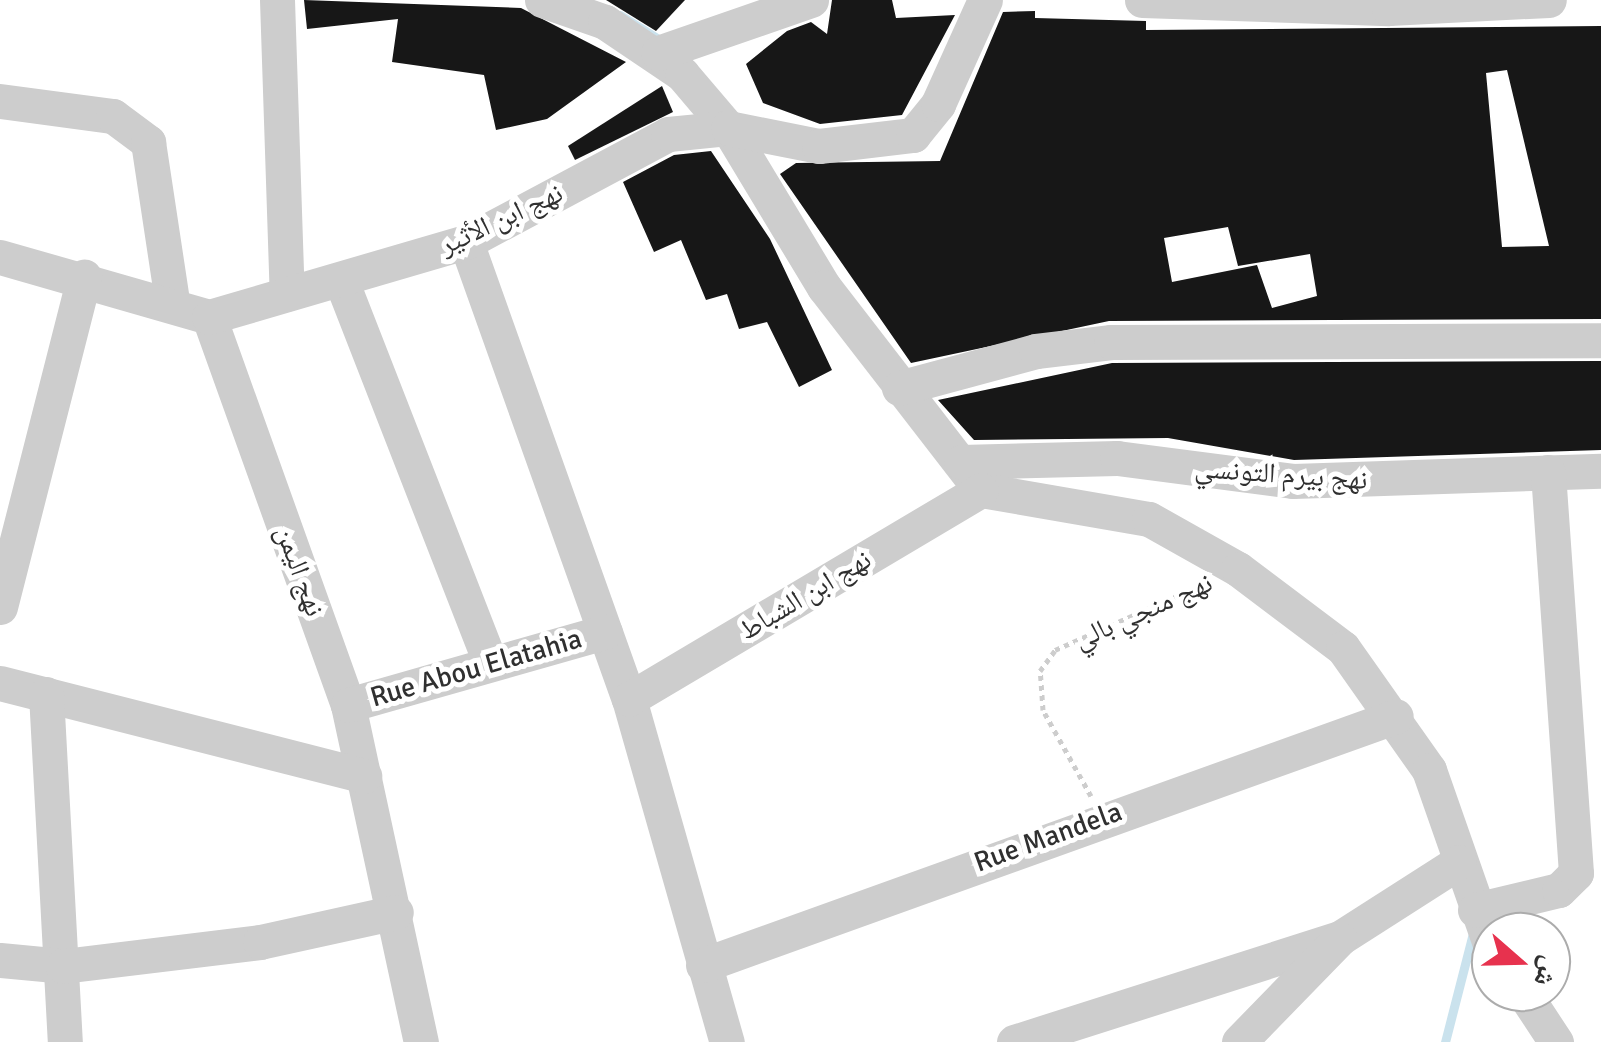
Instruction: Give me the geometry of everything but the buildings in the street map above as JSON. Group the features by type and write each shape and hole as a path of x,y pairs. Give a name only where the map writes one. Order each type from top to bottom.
{"street":[{"path":"277,0 287,294"},
{"path":"542,0 658,53 728,128 899,388 970,476 1129,512 1238,569 1343,648 1396,716 1429,770 1476,910 1559,890 1576,873 1548,472"},
{"path":"658,53 811,0"},
{"path":"728,128 819,146 913,135 938,104 985,0"},
{"path":"1142,0 1389,8 1549,0"},
{"path":"0,101 112,116 148,142 172,300"},
{"name":"نهج ابن الأثير","path":"209,316 466,242 644,144 728,128"},
{"path":"466,242 629,699 727,1042"},
{"path":"0,257 172,300 209,316"},
{"path":"0,606 84,277"},
{"path":"341,280 488,658"},
{"name":"نهج اليمن","path":"209,316 348,705 396,912 421,1042"},
{"path":"899,388 1036,350 1111,342 1601,340"},
{"name":"نهج بيرم التونسي","path":"970,476 1117,458 1293,481 1601,471"},
{"name":"نهج ابن الشباط","path":"629,699 970,476"},
{"name":"Rue Abou Elatahia","path":"348,705 488,658 604,632"},
{"path":"0,683 364,776"},
{"path":"46,694 64,1042"},
{"name":"Rue Mandela","path":"704,965 1102,816 1396,716"},
{"path":"1239,1042 1340,938 1460,862"},
{"path":"0,960 63,966 260,942 396,912"},
{"path":"1014,1042 1340,938"},
{"path":"1536,1012 1556,1042"}],"path":[{"name":"نهج منجي بالي","path":"1102,816 1042,710 1040,671 1055,650 1238,569"}],"waterway":[{"path":"620,15 665,43"},
{"path":"1445,1042 1471,941"}]}
